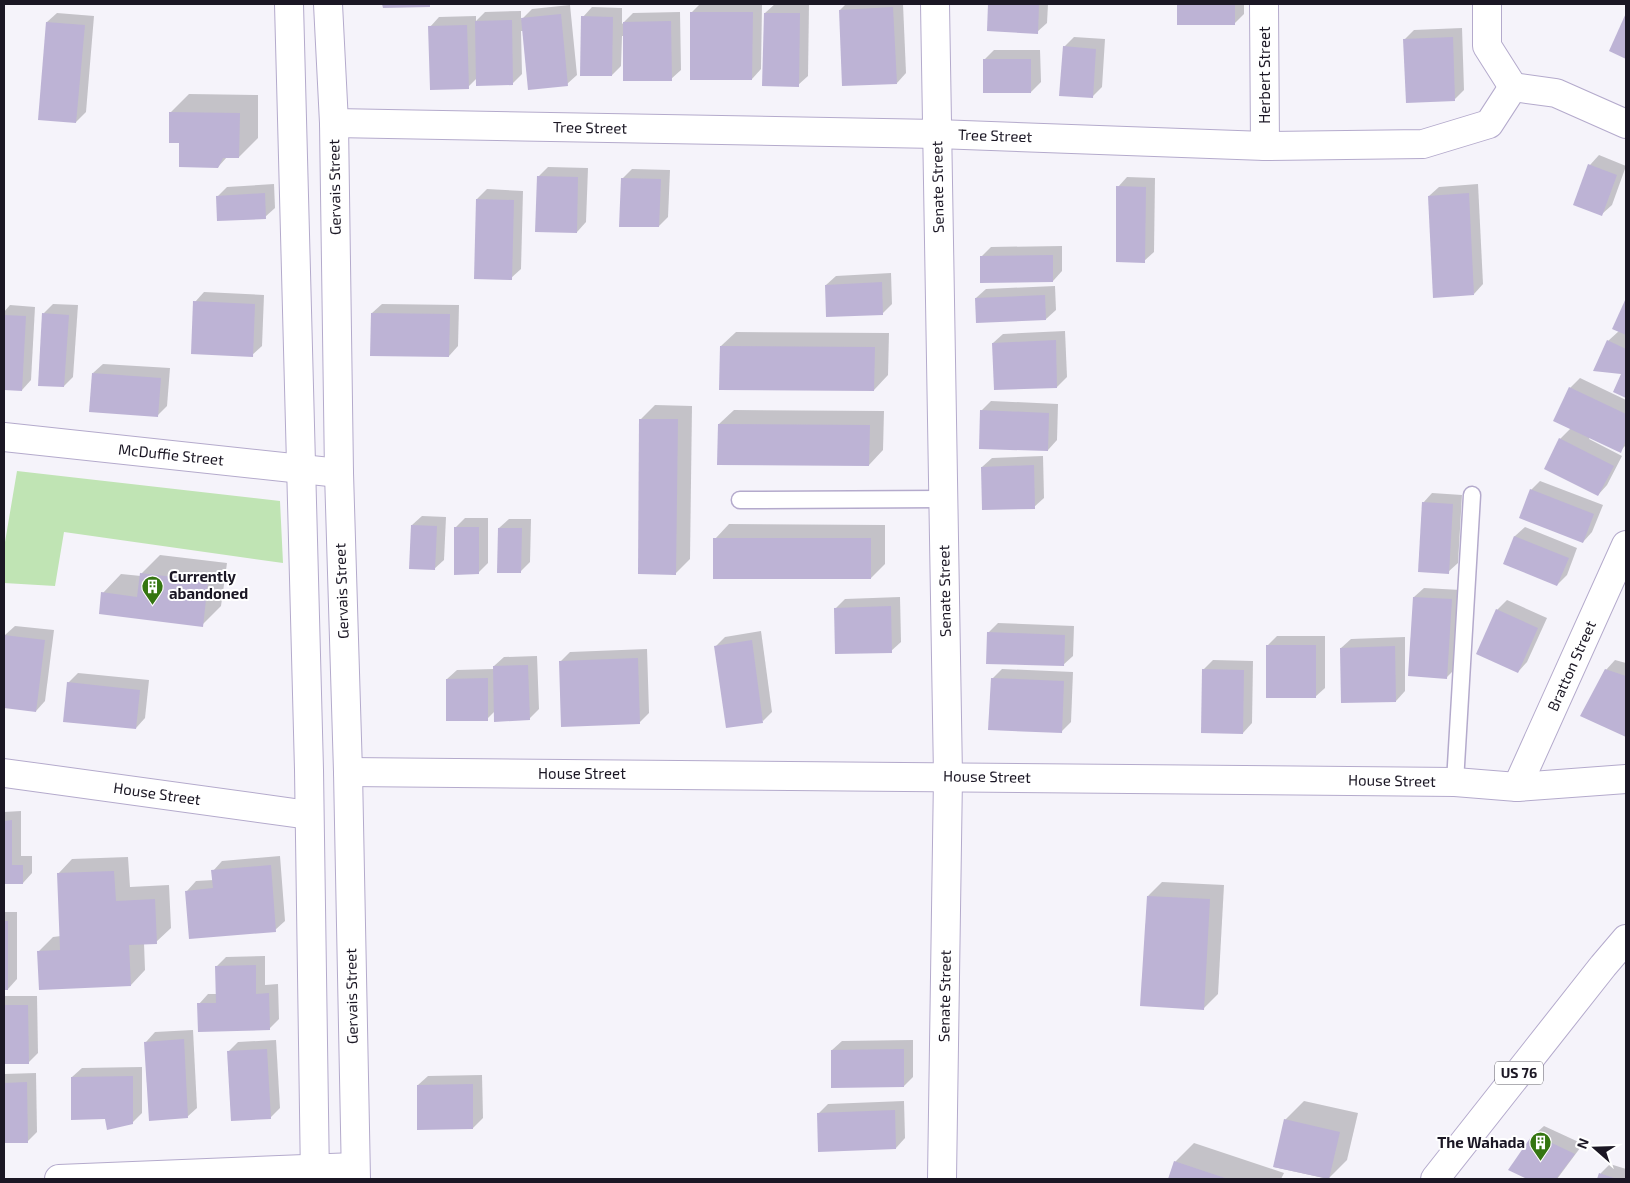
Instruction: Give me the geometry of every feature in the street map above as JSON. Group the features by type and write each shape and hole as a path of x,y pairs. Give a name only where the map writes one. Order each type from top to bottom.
{"street":[{"path":"289,4 309,815 315,1174"},
{"name":"Gervais Street","path":"328,4 334,123 338,473 348,772 355,1173"},
{"name":"Senate Street","path":"935,4 948,776 942,1179"},
{"name":"Herbert Street","path":"1264,4 1265,146"},
{"path":"1487,4 1488,46 1513,87 1556,93 1626,124"},
{"name":"Tree Street","path":"334,123 937,134 1265,146 1423,144 1489,124 1513,87"},
{"name":"McDuffie Street","path":"4,437 338,473"},
{"name":"Bratton Street","path":"1517,787 1626,545"},
{"name":"House Street","path":"348,772 1455,782 1517,787 1626,779"},
{"name":"House Street","path":"4,773 309,815"},
{"name":"US 76","path":"1435,1179 1626,938"},
{"path":"60,1179 355,1173"}],"lane":[{"path":"1455,782 1472,495"},
{"path":"740,500 943,499"}],"green space":[{"path":"17,471 280,501 283,563 64,532 55,586 4,583 4,548"}],"building":[{"path":"382,4 430,4 430,7 383,8"},
{"path":"988,4 1039,4 1038,34 987,31"},
{"path":"1177,4 1235,4 1235,25 1177,25"},
{"path":"893,7 897,84 842,86 839,10"},
{"path":"690,12 753,12 752,80 690,80"},
{"path":"764,13 800,13 799,87 762,86"},
{"path":"1626,13 1626,59 1609,51"},
{"path":"561,14 568,86 528,90 521,18"},
{"path":"581,16 613,17 612,76 580,76"},
{"path":"512,20 513,85 476,86 475,21"},
{"path":"671,21 672,81 623,81 623,22"},
{"path":"46,22 85,25 76,123 38,120"},
{"path":"467,25 469,89 430,90 428,26"},
{"path":"1453,37 1455,101 1406,103 1403,39"},
{"path":"1063,46 1096,49 1093,98 1059,96"},
{"path":"983,59 1031,59 1031,93 983,93"},
{"path":"169,112 240,113 239,158 223,158 218,168 179,167 179,143 169,143"},
{"path":"1588,164 1617,175 1602,216 1573,205"},
{"path":"537,176 578,177 577,233 535,232"},
{"path":"621,178 661,179 659,227 619,227"},
{"path":"1116,186 1146,187 1145,263 1116,262"},
{"path":"265,193 266,219 217,221 216,196"},
{"path":"1469,193 1474,295 1433,298 1428,196"},
{"path":"476,199 514,200 512,280 474,279"},
{"path":"1053,255 1053,282 980,283 980,256"},
{"path":"882,282 883,315 826,317 825,285"},
{"path":"1045,295 1046,320 976,323 975,298"},
{"path":"1626,298 1626,335 1612,329"},
{"path":"193,301 255,304 253,357 191,354"},
{"path":"42,313 69,315 64,387 38,386"},
{"path":"371,313 450,314 449,357 370,356"},
{"path":"4,315 26,316 22,391 4,390"},
{"path":"1056,340 1057,388 994,390 992,343"},
{"path":"1607,340 1626,349 1626,398 1613,392 1621,374 1593,371"},
{"path":"720,346 875,347 874,391 719,390"},
{"path":"92,373 161,378 158,417 89,412"},
{"path":"1569,387 1626,414 1626,440 1621,453 1553,421"},
{"path":"980,410 1049,413 1048,451 979,449"},
{"path":"639,419 678,419 676,575 638,574"},
{"path":"718,424 870,425 869,466 717,465"},
{"path":"1559,438 1614,466 1598,496 1544,469"},
{"path":"1034,465 1035,509 982,510 981,467"},
{"path":"1530,489 1594,514 1583,543 1519,518"},
{"path":"1422,502 1453,504 1449,574 1418,572"},
{"path":"411,525 437,526 435,570 409,569"},
{"path":"454,527 479,527 479,574 454,575"},
{"path":"498,528 522,528 521,573 497,573"},
{"path":"1514,536 1569,558 1557,586 1503,564"},
{"path":"713,538 871,538 871,579 713,579"},
{"name":"Currently abandoned","path":"140,573 208,581 203,627 99,614 101,592 137,597"},
{"path":"1413,597 1452,599 1447,679 1408,676"},
{"path":"891,606 892,653 835,654 834,608"},
{"path":"1496,609 1538,628 1518,673 1476,654"},
{"path":"987,632 1065,635 1064,666 986,664"},
{"path":"4,635 45,640 36,712 4,708"},
{"path":"752,640 763,723 726,728 714,646"},
{"path":"1266,645 1316,645 1316,698 1266,698"},
{"path":"1395,646 1396,702 1341,703 1340,648"},
{"path":"638,658 640,724 561,727 559,661"},
{"path":"528,665 530,720 494,722 493,666"},
{"path":"1202,669 1244,670 1243,734 1201,733"},
{"path":"1605,669 1626,676 1626,737 1580,716"},
{"path":"488,678 488,721 446,721 446,679"},
{"path":"991,678 1064,681 1062,733 988,730"},
{"path":"67,682 140,690 136,729 63,722"},
{"path":"12,820 12,865 23,865 23,884 4,884 4,821"},
{"path":"271,865 276,932 189,939 185,891 213,888 211,870"},
{"path":"114,871 116,901 155,899 157,944 129,945 131,986 39,990 37,951 60,950 57,873"},
{"path":"1147,896 1210,899 1204,1010 1140,1006"},
{"path":"4,921 8,921 8,990 4,990"},
{"path":"256,965 256,994 269,993 270,1030 198,1032 197,1003 216,1003 215,966"},
{"path":"4,1005 28,1005 29,1064 4,1064"},
{"path":"184,1039 188,1118 149,1121 144,1042"},
{"path":"267,1049 271,1119 231,1121 227,1051"},
{"path":"904,1049 904,1087 831,1088 831,1050"},
{"path":"133,1076 133,1124 107,1130 105,1119 71,1120 71,1077"},
{"path":"27,1082 28,1143 4,1143 4,1083"},
{"path":"473,1084 473,1129 417,1130 417,1085"},
{"path":"895,1110 896,1149 818,1152 817,1113"},
{"path":"1284,1119 1340,1132 1329,1179 1273,1167"},
{"name":"The Wahada","path":"1533,1134 1575,1154 1556,1179 1527,1179 1508,1170"},
{"path":"1174,1161 1228,1179 1168,1179"},
{"path":"1599,1173 1617,1179 1597,1179"}],"place":[{"name":"Currently abandoned","path":"153,605"},
{"name":"The Wahada","path":"1541,1162"}]}
